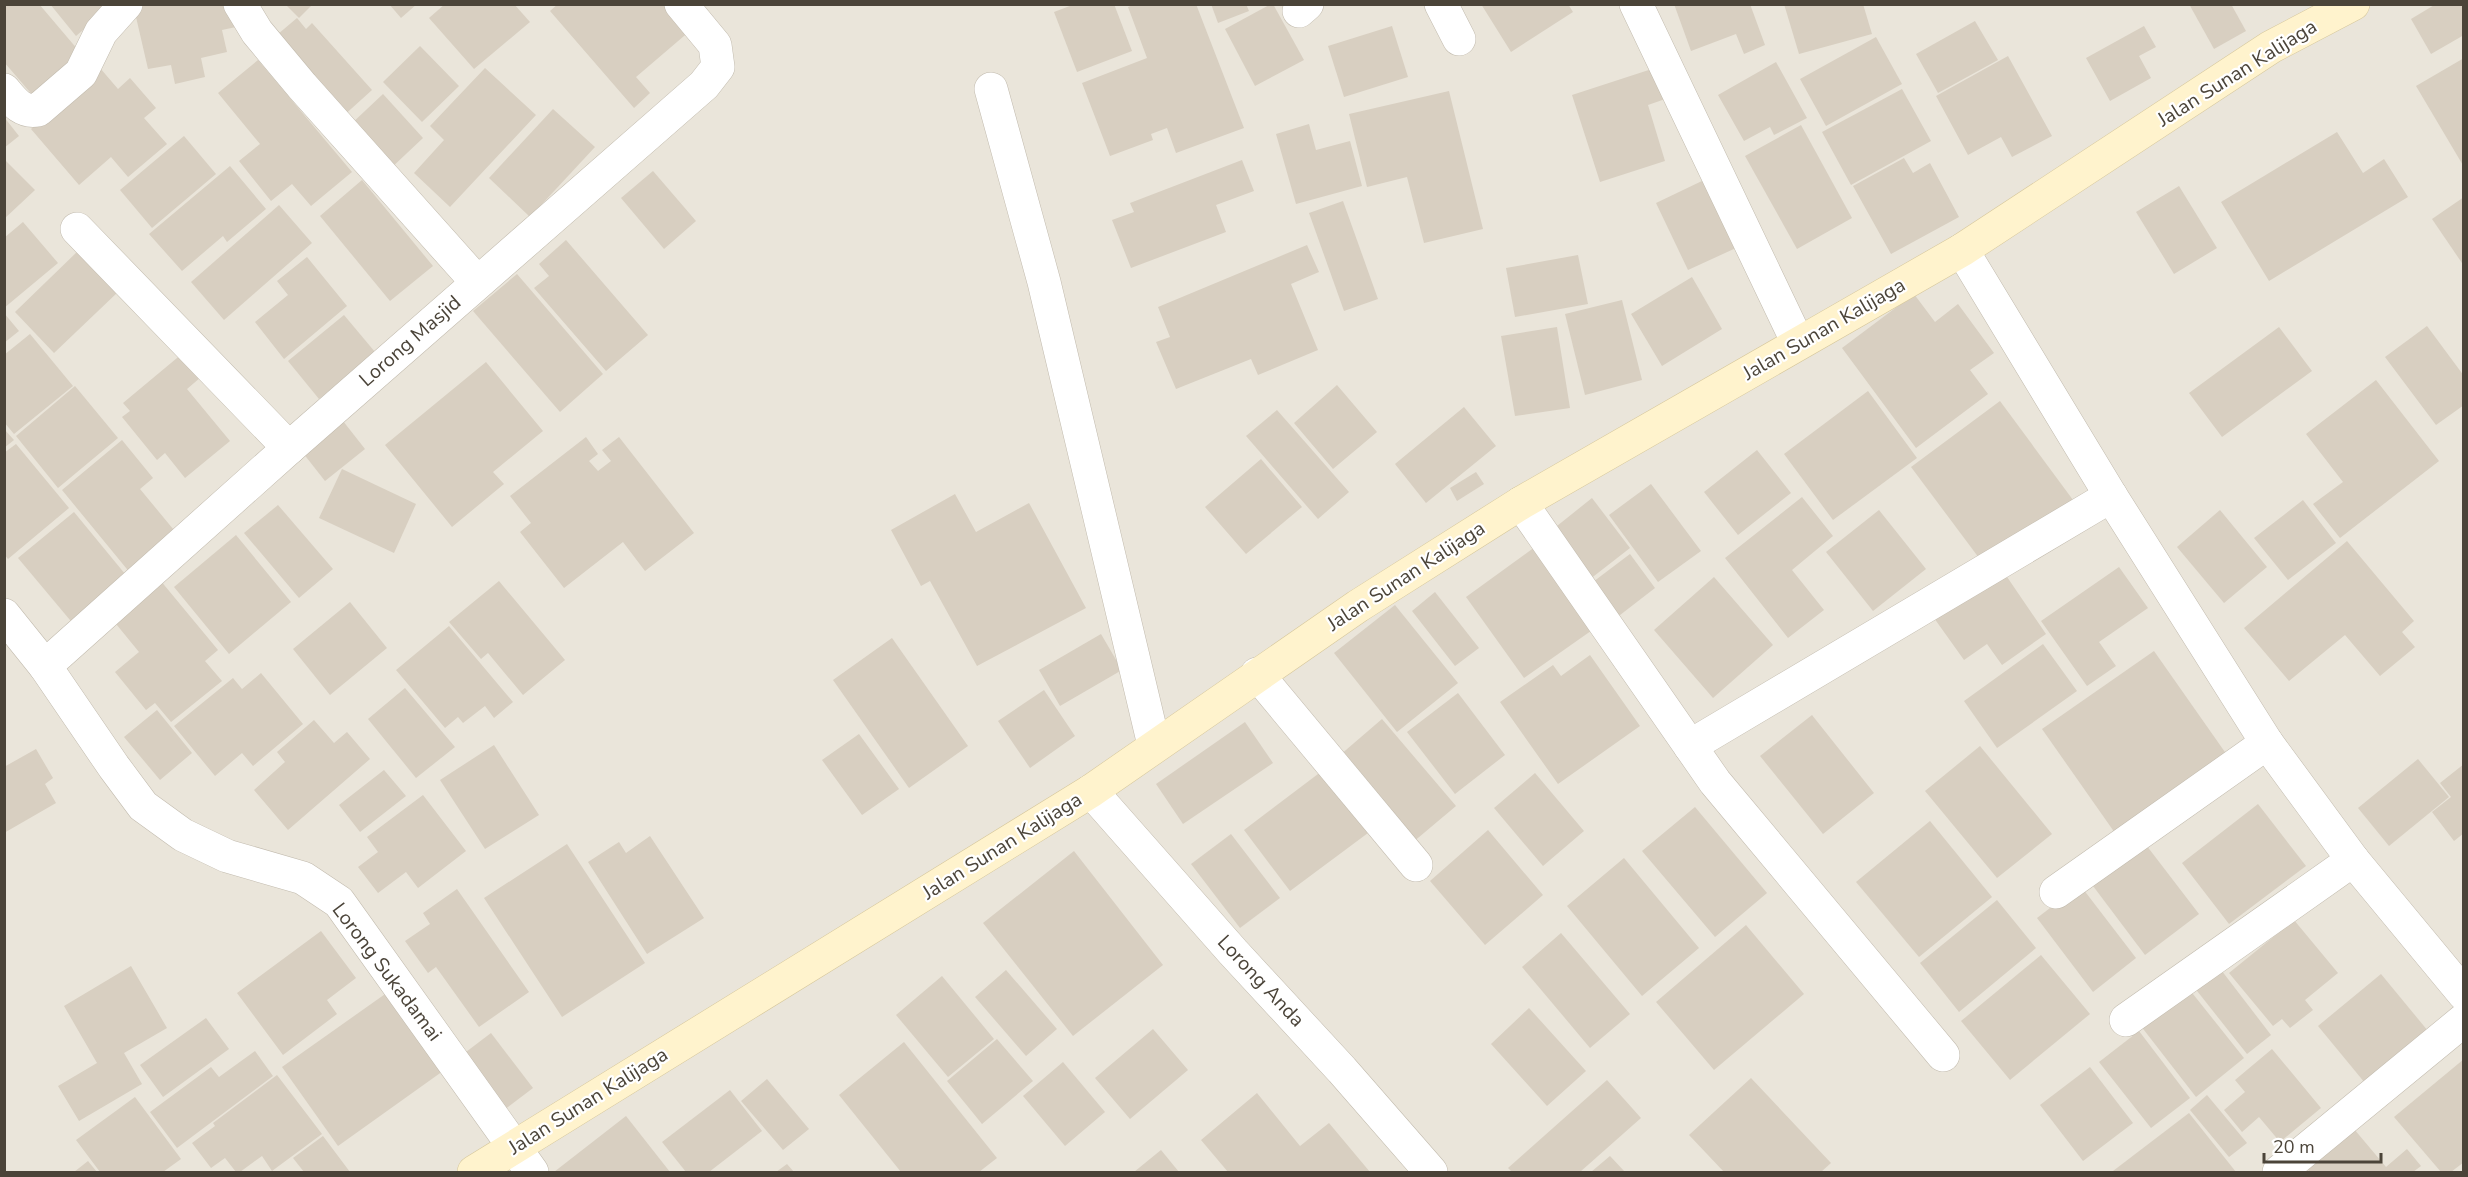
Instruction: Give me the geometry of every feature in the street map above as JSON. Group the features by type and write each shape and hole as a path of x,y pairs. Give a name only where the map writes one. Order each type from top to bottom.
{"street":[{"path":"4,90 21,108 30,111 38,110 81,73 101,32 126,4"},
{"path":"240,4 257,32 302,86 477,282"},
{"name":"Lorong Masjid","path":"45,666 477,282 704,85 718,67 715,45 681,4"},
{"path":"1441,4 1459,39"},
{"path":"1636,4 1798,343"},
{"name":"Jalan Sunan Kalijaga","path":"474,1173 523,1160 1091,791 1358,606 1521,503 1962,250 2271,47 2353,4"},
{"path":"991,89 1044,282 1154,746"},
{"path":"77,229 289,448"},
{"path":"1962,250 2111,496 2267,743 2353,860 2463,994"},
{"path":"1690,746 2111,496"},
{"path":"1521,503 1715,782 1943,1055"},
{"name":"Lorong Sukadamai","path":"4,615 45,666 143,806 183,835 227,856 303,878 339,902 523,1160"},
{"path":"1257,674 1416,865"},
{"path":"2056,892 2267,743"},
{"name":"Lorong Anda","path":"1091,791 1233,952 1342,1070 1431,1173"},
{"path":"2126,1020 2353,860"},
{"path":"2279,1173 2463,1020"}],"shaded area":[{"path":"5,5 2463,5 2463,1172 5,1172"}],"building":[{"path":"4,4 39,4 84,57 35,98 4,62"},
{"path":"50,4 113,4 76,36"},
{"path":"133,4 230,4 236,27 222,30 227,52 201,58 205,77 175,84 171,65 148,69"},
{"path":"285,4 313,4 299,18"},
{"path":"389,4 417,4 401,18"},
{"path":"445,4 514,4 530,22 474,69 429,18"},
{"path":"558,4 668,4 691,30 636,77 650,93 634,108 550,11"},
{"path":"1075,4 1114,4 1132,51 1077,72 1054,12"},
{"path":"1135,4 1196,4 1244,128 1176,153 1167,128 1151,134 1153,140 1110,156 1082,83 1147,58 1128,7"},
{"path":"1211,4 1246,4 1249,11 1218,23"},
{"path":"1271,4 1304,60 1255,86 1225,29"},
{"path":"1481,4 1568,4 1573,12 1511,52"},
{"path":"1674,4 1750,4 1765,45 1744,54 1736,34 1691,51"},
{"path":"1784,4 1863,4 1872,34 1799,54"},
{"path":"2189,4 2231,4 2246,31 2214,49"},
{"path":"2436,4 2464,4 2464,35 2431,54 2411,19"},
{"path":"297,18 306,29 312,23 372,90 341,118 271,40"},
{"path":"1975,21 1998,60 1938,93 1916,54"},
{"path":"1392,26 1408,77 1344,97 1328,46"},
{"path":"2144,26 2156,47 2139,56 2151,78 2110,101 2086,58"},
{"path":"1876,37 1902,84 1826,126 1800,79"},
{"path":"420,46 459,86 422,122 383,82"},
{"path":"2008,56 2052,136 2012,157 2001,137 1968,155 1936,96"},
{"path":"2464,58 2464,167 2416,86"},
{"path":"258,60 352,172 311,206 292,184 271,201 239,161 260,144 218,93"},
{"path":"1776,62 1807,118 1774,135 1770,127 1744,141 1718,95"},
{"path":"1661,66 1671,97 1648,105 1665,161 1600,182 1572,95"},
{"path":"100,68 118,89 130,78 156,108 144,118 167,144 128,177 111,157 79,185 31,129"},
{"path":"485,68 536,115 450,207 414,173 444,140 430,126"},
{"path":"1902,89 1931,141 1851,185 1822,132"},
{"path":"1449,91 1483,229 1424,243 1407,177 1367,187 1349,114"},
{"path":"383,94 423,138 389,170 349,126"},
{"path":"553,109 595,147 530,217 489,178"},
{"path":"4,117 19,136 4,148"},
{"path":"1309,124 1316,150 1350,141 1362,186 1296,204 1276,134"},
{"path":"1801,125 1852,218 1797,249 1745,156"},
{"path":"2337,132 2363,173 2384,159 2408,197 2269,281 2221,202"},
{"path":"184,136 216,174 152,228 120,190"},
{"path":"1904,158 1913,173 1930,163 1959,217 1891,254 1853,186"},
{"path":"4,159 35,190 4,219"},
{"path":"1242,160 1254,191 1216,205 1226,232 1131,268 1112,220 1134,212 1130,203"},
{"path":"230,166 266,209 227,242 223,236 182,271 149,234"},
{"path":"653,171 696,221 664,249 621,198"},
{"path":"362,180 433,266 390,301 320,216"},
{"path":"1704,180 1736,248 1688,270 1656,203"},
{"path":"2179,186 2217,248 2174,274 2136,212"},
{"path":"2464,197 2464,266 2432,219"},
{"path":"1343,201 1378,299 1344,311 1309,213"},
{"path":"279,205 312,243 224,320 191,282"},
{"path":"23,222 58,263 4,308 4,238"},
{"path":"566,240 648,335 606,371 534,288 549,276 539,264"},
{"path":"1307,245 1319,272 1291,284 1318,350 1258,375 1251,359 1176,389 1156,342 1170,337 1158,307"},
{"path":"79,250 119,291 54,353 15,312"},
{"path":"1578,255 1588,304 1515,317 1506,268"},
{"path":"307,257 347,306 284,359 255,322 288,295 277,281"},
{"path":"517,274 603,374 560,412 473,311"},
{"path":"1692,277 1722,329 1662,366 1631,314"},
{"path":"1914,294 1935,322 1958,304 1994,353 1970,370 1988,394 1916,448 1842,348"},
{"path":"1622,300 1642,380 1585,395 1565,314"},
{"path":"4,313 19,331 4,343"},
{"path":"344,315 375,352 319,399 288,361"},
{"path":"2427,326 2464,376 2464,405 2436,425 2385,357"},
{"path":"1557,327 1570,408 1515,416 1501,336"},
{"path":"2279,327 2312,371 2222,437 2189,393"},
{"path":"30,334 73,386 14,434 4,422 4,355"},
{"path":"183,353 201,377 187,389 230,441 185,478 165,453 157,460 122,417 130,411 123,403"},
{"path":"486,362 543,431 493,472 504,484 452,527 385,445"},
{"path":"2376,380 2439,461 2340,538 2313,504 2343,482 2306,434"},
{"path":"1337,385 1377,432 1333,469 1294,423"},
{"path":"75,386 118,438 58,488 16,436"},
{"path":"1868,391 1917,458 1833,520 1784,454"},
{"path":"2000,401 2073,500 1985,566 1911,467"},
{"path":"1464,407 1496,446 1426,503 1395,464"},
{"path":"1277,410 1349,492 1318,519 1246,436"},
{"path":"343,421 365,449 325,481 303,453"},
{"path":"4,429 14,440 4,448"},
{"path":"586,437 598,454 589,461 598,471 611,461 602,450 619,437 694,533 645,571 623,542 564,588 520,532 531,523 510,496"},
{"path":"122,440 153,478 140,489 178,535 131,574 62,490"},
{"path":"16,444 69,508 8,559 4,554 4,453"},
{"path":"1757,450 1791,493 1738,535 1704,492"},
{"path":"1261,459 1302,507 1246,554 1205,507"},
{"path":"342,469 416,504 394,553 319,518"},
{"path":"1476,472 1484,484 1457,501 1450,488"},
{"path":"1651,484 1701,551 1658,582 1609,515"},
{"path":"955,494 976,532 1029,503 1086,608 977,666 930,581 921,586 891,530"},
{"path":"1802,497 1833,536 1792,570 1824,610 1788,638 1725,558"},
{"path":"1592,498 1630,548 1585,583 1547,534"},
{"path":"2303,500 2336,543 2288,580 2254,538"},
{"path":"278,505 333,569 299,598 244,533"},
{"path":"1879,510 1926,569 1873,611 1826,552"},
{"path":"2220,510 2267,567 2224,603 2177,547"},
{"path":"74,512 130,580 75,626 18,558"},
{"path":"236,535 291,602 229,654 174,587"},
{"path":"2347,541 2414,621 2402,632 2415,647 2380,676 2345,635 2289,681 2244,628"},
{"path":"1539,544 1598,626 1524,678 1466,597"},
{"path":"1630,554 1655,588 1611,622 1585,588"},
{"path":"2119,567 2148,608 2099,642 2116,666 2087,686 2041,621"},
{"path":"2003,571 2046,634 2002,665 1987,644 1964,660 1934,618"},
{"path":"1714,577 1773,645 1713,698 1654,630"},
{"path":"160,580 218,650 205,661 222,681 171,722 155,703 146,710 115,672 139,652 112,619"},
{"path":"499,581 565,660 523,695 488,653 481,659 449,622"},
{"path":"1435,592 1479,648 1455,666 1412,611"},
{"path":"350,602 387,648 330,695 293,649"},
{"path":"1395,605 1458,683 1397,732 1334,653"},
{"path":"449,626 513,702 494,718 485,706 463,723 458,717 445,728 396,670"},
{"path":"1101,634 1122,670 1060,706 1039,670"},
{"path":"892,638 968,746 909,788 833,680"},
{"path":"2043,644 2077,691 1997,748 1964,701"},
{"path":"2154,651 2227,755 2115,833 2042,729"},
{"path":"1590,655 1640,726 1558,784 1500,702 1553,665 1561,676"},
{"path":"261,673 303,724 253,766 242,753 215,776 174,726 233,678 242,689"},
{"path":"405,688 455,747 416,778 368,719"},
{"path":"1044,690 1075,736 1030,768 998,721"},
{"path":"1458,693 1505,755 1455,794 1407,732"},
{"path":"157,710 192,753 160,780 124,737"},
{"path":"1812,715 1874,793 1823,834 1760,756"},
{"path":"1382,719 1456,806 1406,848 1332,762"},
{"path":"314,720 334,743 347,732 370,759 288,830 254,790 285,762 277,752"},
{"path":"1245,722 1273,763 1183,824 1156,784"},
{"path":"859,734 899,789 862,815 822,760"},
{"path":"494,745 539,815 485,849 440,780"},
{"path":"1980,746 2052,834 1997,878 1925,791"},
{"path":"36,749 53,778 45,784 56,803 4,833 4,767"},
{"path":"2418,759 2449,797 2389,846 2358,808"},
{"path":"2464,764 2464,833 2454,841 2432,812 2451,797 2440,783"},
{"path":"384,770 406,796 360,832 339,805"},
{"path":"1322,771 1368,833 1290,891 1244,830"},
{"path":"1535,773 1584,831 1543,866 1494,808"},
{"path":"423,795 466,851 418,888 406,872 378,893 358,867 378,852 367,837"},
{"path":"2258,804 2306,866 2229,924 2182,863"},
{"path":"1695,807 1767,893 1715,937 1642,851"},
{"path":"1930,821 1992,897 1919,957 1856,882"},
{"path":"1488,830 1543,895 1485,945 1430,881"},
{"path":"1231,834 1280,898 1240,928 1191,864"},
{"path":"650,836 704,918 647,954 588,862 619,842 626,853"},
{"path":"2140,837 2199,914 2145,955 2087,878"},
{"path":"567,844 645,963 562,1017 484,898"},
{"path":"1074,851 1163,965 1073,1036 983,923"},
{"path":"1624,858 1699,948 1642,996 1567,906"},
{"path":"2080,885 2136,958 2093,992 2037,918"},
{"path":"457,889 529,992 479,1027 436,967 428,973 405,941 430,924 423,913"},
{"path":"1997,900 2036,948 1959,1012 1920,963"},
{"path":"2294,920 2338,973 2305,1000 2313,1010 2290,1028 2282,1019 2273,1026 2229,973"},
{"path":"1746,925 1804,994 1714,1070 1656,1002"},
{"path":"321,931 356,978 327,1000 337,1014 283,1055 237,993"},
{"path":"1561,933 1630,1014 1590,1048 1522,967"},
{"path":"2041,955 2090,1014 2010,1080 1961,1021"},
{"path":"2215,962 2271,1035 2247,1054 2190,982"},
{"path":"131,966 167,1028 124,1053 142,1084 79,1121 58,1086 97,1063 64,1006"},
{"path":"1006,970 1057,1029 1026,1056 975,997"},
{"path":"2381,974 2428,1031 2365,1083 2318,1026"},
{"path":"942,976 994,1039 948,1077 896,1015"},
{"path":"2185,984 2244,1058 2196,1097 2137,1021"},
{"path":"388,992 443,1071 338,1146 282,1067"},
{"path":"1529,1008 1586,1071 1547,1106 1491,1044"},
{"path":"206,1018 229,1049 163,1097 140,1065"},
{"path":"1153,1029 1188,1070 1130,1119 1095,1078"},
{"path":"2139,1031 2190,1098 2151,1128 2099,1062"},
{"path":"491,1033 533,1088 504,1110 462,1055"},
{"path":"997,1039 1033,1081 982,1124 947,1081"},
{"path":"904,1042 997,1158 979,1172 901,1172 839,1095"},
{"path":"2272,1049 2321,1108 2280,1142 2259,1117 2242,1132 2224,1110 2245,1092 2235,1080"},
{"path":"255,1051 273,1076 177,1148 150,1112 211,1067 219,1077"},
{"path":"2464,1059 2464,1162 2451,1172 2441,1172 2394,1117"},
{"path":"1063,1062 1105,1112 1065,1146 1023,1096"},
{"path":"2090,1067 2133,1123 2083,1161 2040,1105"},
{"path":"277,1075 322,1134 272,1171 262,1156 240,1172 236,1172 225,1158 211,1168 192,1143 215,1126 213,1123"},
{"path":"1751,1078 1831,1163 1821,1172 1724,1172 1689,1135"},
{"path":"767,1079 809,1129 783,1150 741,1101"},
{"path":"1607,1080 1641,1118 1580,1172 1512,1172 1508,1168"},
{"path":"730,1090 762,1131 709,1172 686,1172 662,1142"},
{"path":"1257,1093 1300,1146 1329,1123 1370,1172 1228,1172 1201,1140"},
{"path":"2207,1095 2247,1143 2229,1157 2190,1110"},
{"path":"135,1097 181,1159 163,1172 100,1172 76,1140"},
{"path":"2189,1113 2236,1172 2113,1171"},
{"path":"626,1116 670,1172 554,1172"},
{"path":"2354,1129 2386,1167 2407,1149 2421,1166 2413,1172 2310,1172 2306,1168"},
{"path":"323,1136 350,1172 304,1172 293,1158"},
{"path":"1161,1150 1179,1172 1134,1172"},
{"path":"1610,1156 1625,1172 1591,1172"},
{"path":"88,1161 97,1172 74,1172"},
{"path":"787,1164 794,1172 776,1172"}]}
